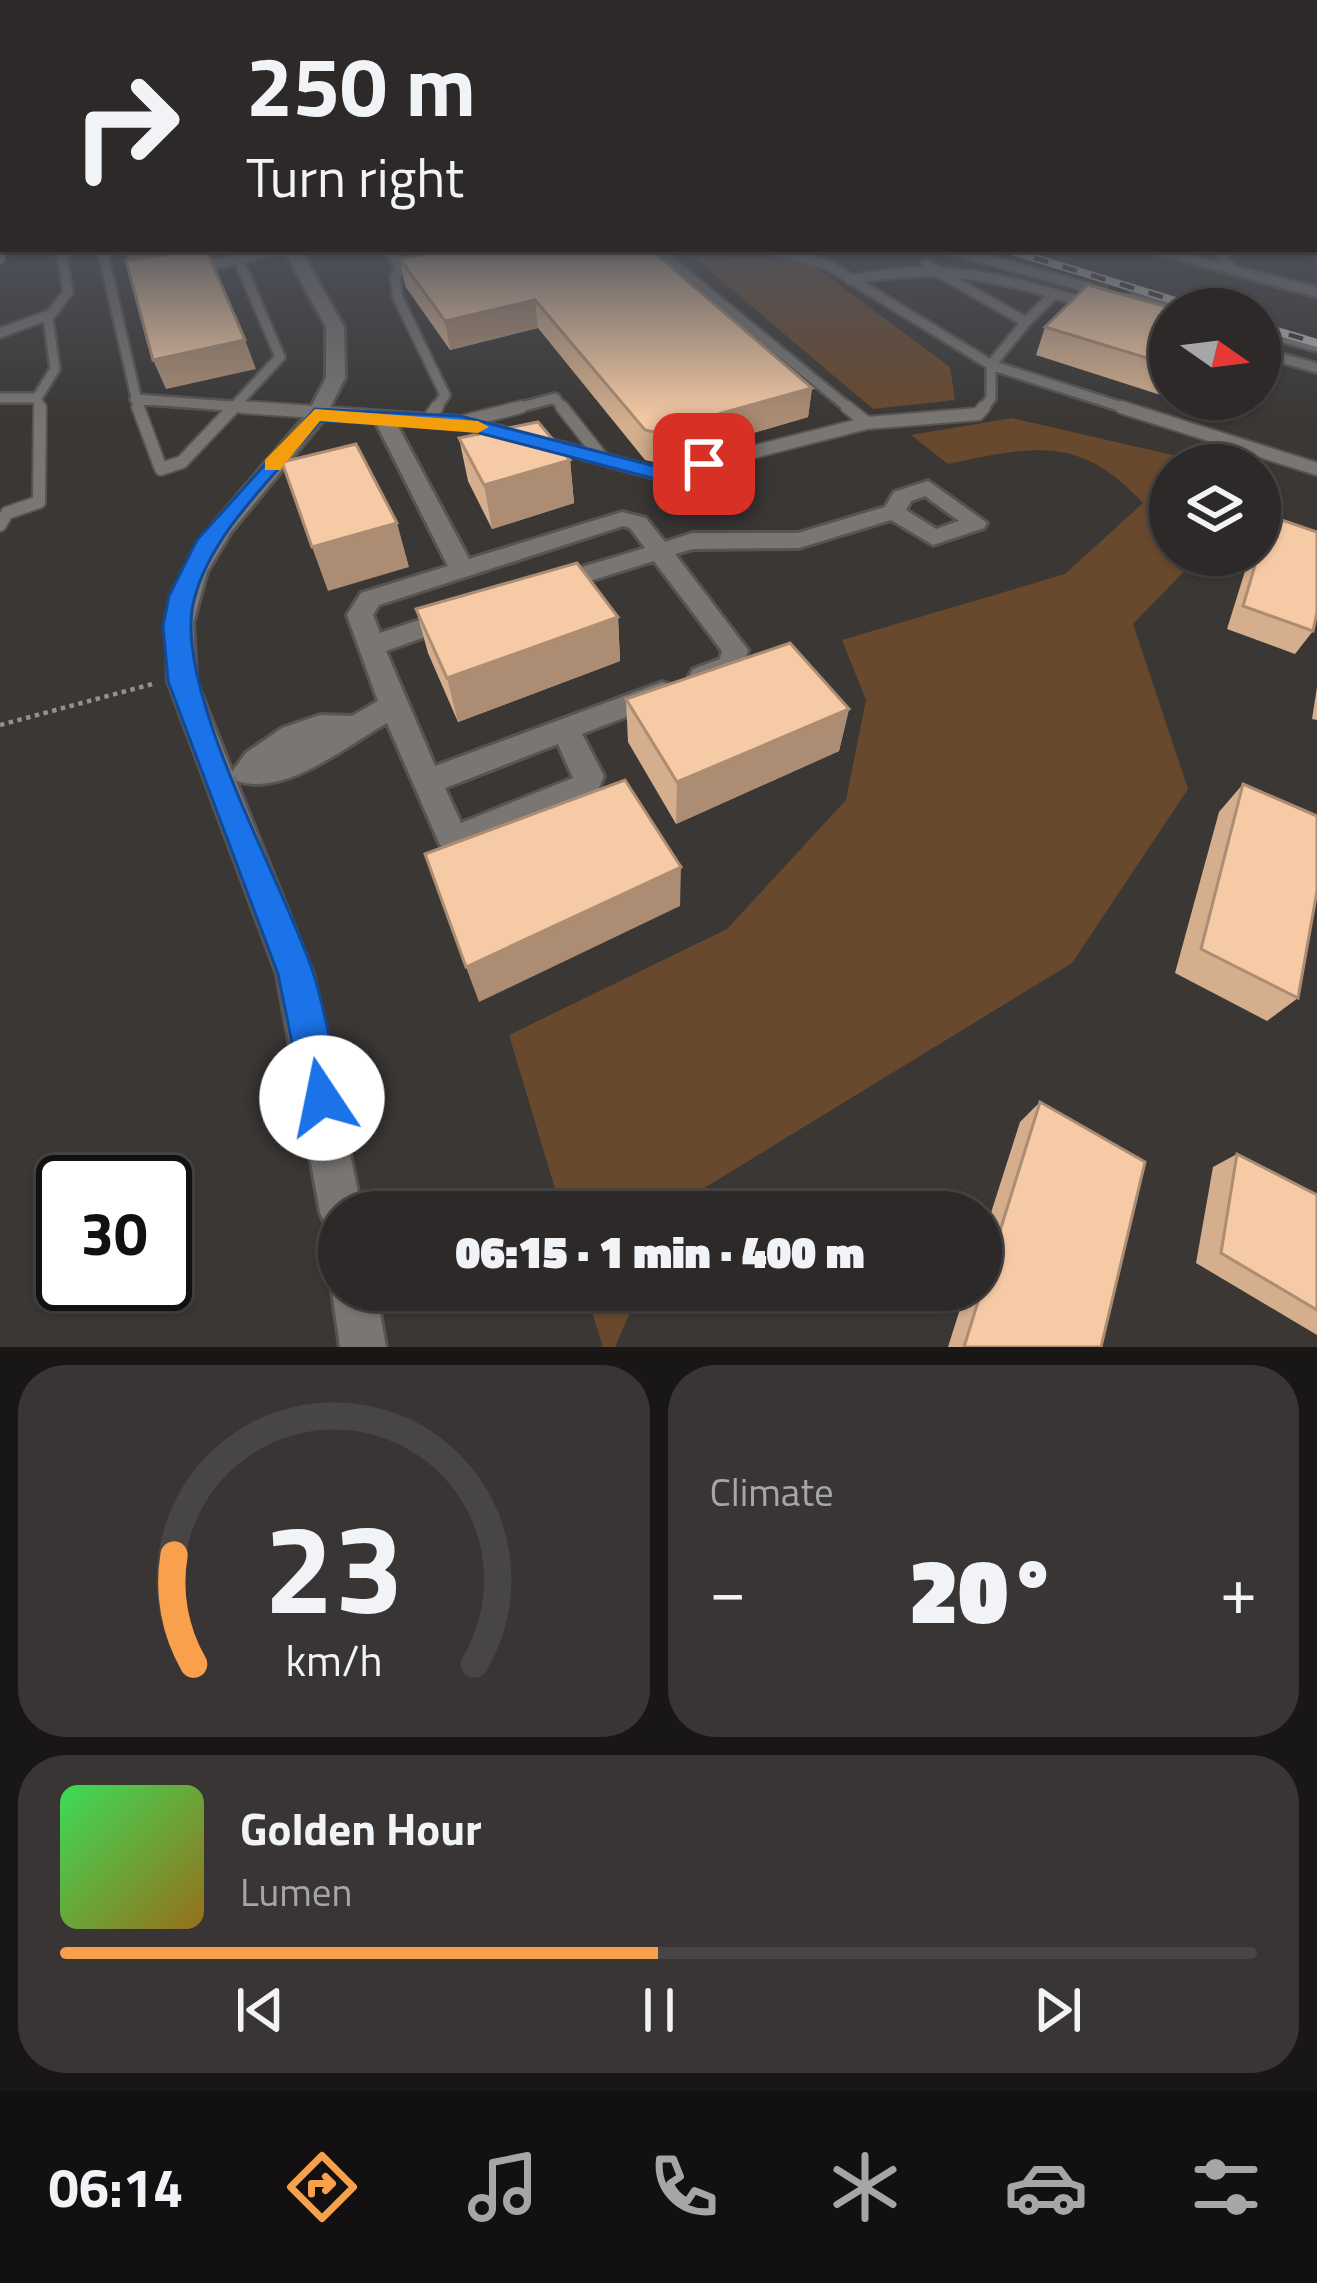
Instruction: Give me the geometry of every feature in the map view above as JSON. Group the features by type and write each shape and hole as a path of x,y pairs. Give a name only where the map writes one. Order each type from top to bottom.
{"street":[{"path":"317,296 338,336 336,372 315,415 222,524 192,570 176,626 182,681 236,778 296,974 337,1191"},
{"path":"384,419 462,569"},
{"path":"526,594 658,549 692,542 799,540 893,512"},
{"path":"427,782 565,729 732,665 736,658 638,523 622,519 370,599 359,615 394,706 427,782 451,835 462,837 586,785 589,776 565,729"},
{"path":"371,646 482,608"},
{"path":"236,778 263,751 327,722 349,726 394,706"},
{"path":"357,1311 363,1347"}],"lane":[{"path":"0,333 52,314 65,296"},
{"path":"112,296 135,400 161,469 182,462 280,357 254,296"},
{"path":"398,296 445,395 428,420"},
{"path":"717,296 867,423"},
{"path":"874,296 962,354 1317,470"},
{"path":"979,296 1026,322"},
{"path":"536,441 663,475 867,423 978,414 991,398 991,364 1052,296"},
{"path":"1061,296 1094,305"},
{"path":"2,517 39,502 37,398 55,369 52,314"},
{"path":"1281,338 1317,347"},
{"path":"1281,358 1317,368"},
{"path":"0,398 37,398"},
{"path":"460,422 555,398 603,459"},
{"path":"135,400 460,422 513,435"}],"path":[{"path":"0,725 151,683 182,681"}],"shaded area":[{"path":"739,296 854,296 950,367 955,400 873,409"},
{"path":"1012,418 1149,450 1149,576 1180,576 1133,624 1188,789 1072,963 699,1191 556,1191 509,1035 727,929 846,800 866,700 842,640 1065,574 1143,503 1120,481 1075,455 1030,450 948,464 911,435"},
{"path":"592,1311 631,1311 615,1347 603,1347"}],"building":[{"path":"136,296 226,296 245,340 153,360"},
{"path":"427,296 705,296 812,388 654,432 645,430 535,300 445,321"},
{"path":"1077,296 1127,296 1149,302 1149,359 1045,327"},
{"path":"538,422 570,460 484,485 459,438"},
{"path":"356,444 397,523 312,547 282,462"},
{"path":"1281,520 1317,532 1313,631 1243,606 1252,576 1281,576"},
{"path":"577,563 618,617 447,678 416,609"},
{"path":"790,643 849,709 677,782 626,699"},
{"path":"625,780 681,867 466,967 425,854"},
{"path":"1243,784 1317,816 1317,891 1298,998 1201,949"},
{"path":"1040,1102 1145,1162 1101,1347 964,1347 975,1311 1002,1311 1002,1224"},
{"path":"1237,1154 1317,1195 1317,1310 1221,1253"}],"railway":[{"path":"1281,332 1317,343"}],"slow traffic":[{"path":"272,465 315,415 460,422 478,427"}],"route":[{"path":"322,1098 296,974 182,681 176,653 182,596 206,545 315,415 460,422 663,475 704,464"}]}
